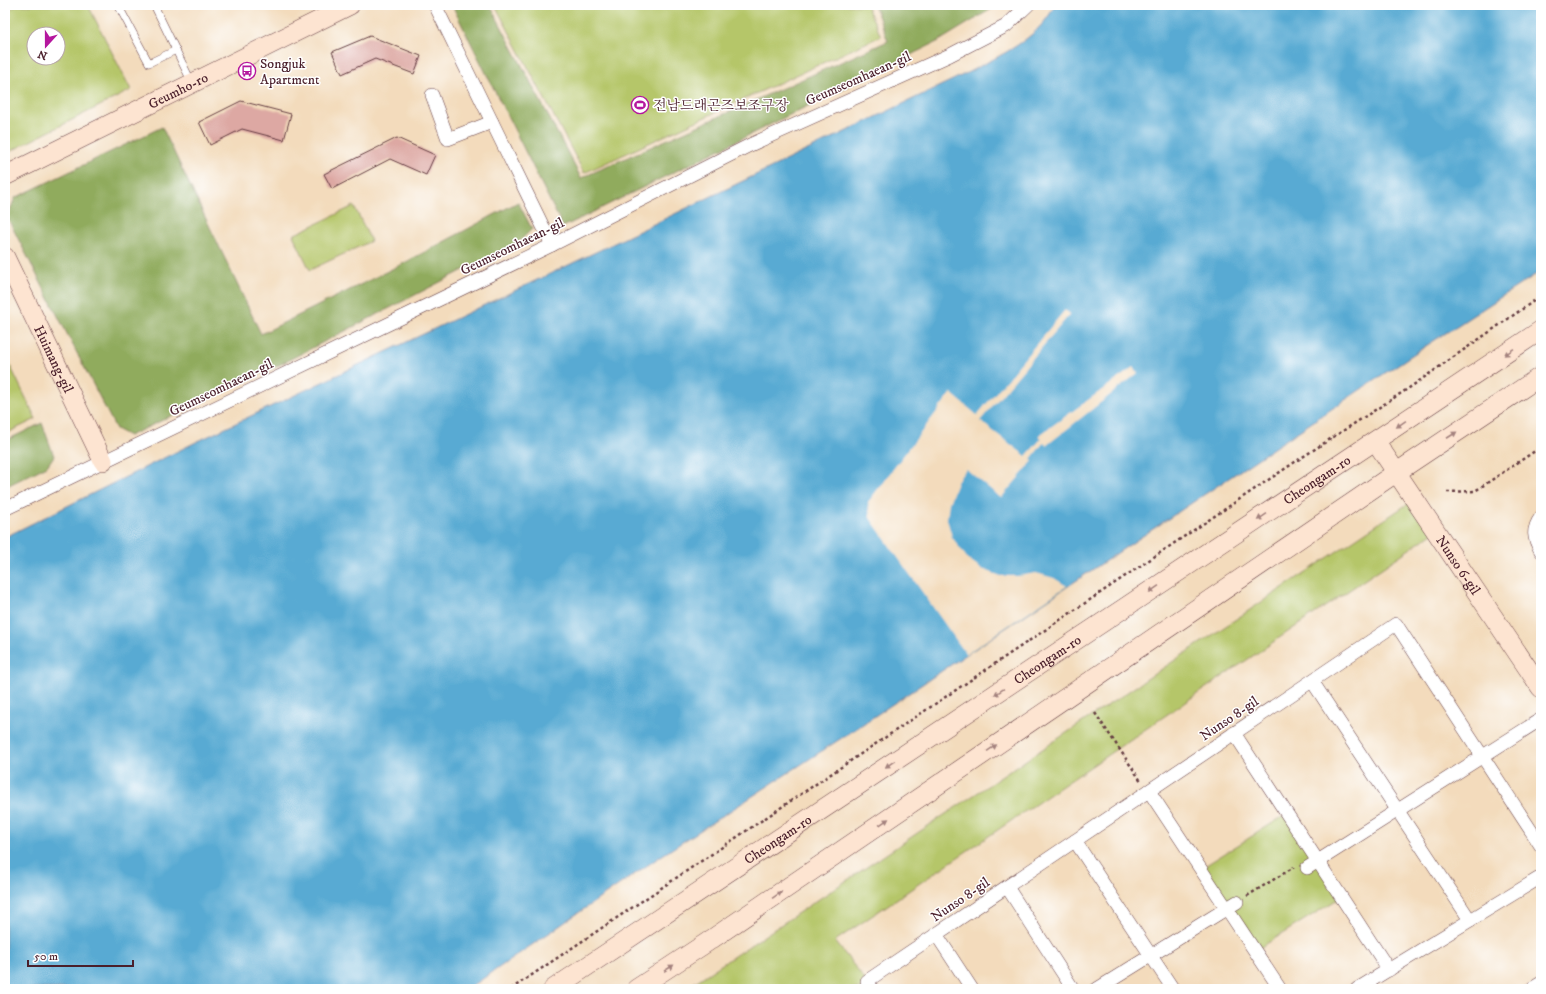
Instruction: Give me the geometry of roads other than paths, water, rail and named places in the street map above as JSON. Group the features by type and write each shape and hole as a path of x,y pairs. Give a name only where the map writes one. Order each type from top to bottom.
{"main road":[{"name":"Geumho-ro","path":"5,176 350,5"},
{"name":"Huimang-gil","path":"5,258 103,461"},
{"name":"Cheongam-ro","path":"552,989 1376,442 1541,330"},
{"path":"636,989 706,943 1396,472 1541,376"},
{"name":"Nunso 6-gil","path":"1376,442 1541,688"}],"street":[{"path":"436,5 552,245"},
{"name":"Geumseomhaean-gil","path":"5,508 552,245 750,144 950,55 1006,26 1028,5"},
{"path":"432,95 448,139 492,122"},
{"path":"1541,517 1534,526 1534,541 1541,551"},
{"name":"Nunso 8-gil","path":"872,989 867,981 1396,624 1541,846"},
{"path":"1312,681 1470,920"},
{"path":"1312,864 1538,721"},
{"path":"1234,733 1312,864 1389,970"},
{"path":"1148,791 1231,906 1280,989"},
{"path":"1075,841 1173,989"},
{"path":"1357,989 1541,877"},
{"path":"1007,887 1073,989"},
{"path":"1097,989 1231,906"},
{"path":"936,934 972,989"},
{"path":"1531,989 1541,983"}],"lane":[{"path":"118,5 149,63 176,50"},
{"path":"154,5 192,83"}],"water":[{"path":"1055,5 1541,5 1541,271 1409,357 857,728 661,856 468,989 5,989 5,537 194,443 575,262 967,73 1005,53 1028,37 1039,28"}],"place":[{"name":"Songjuk Apartment","path":"247,71"},
{"name":"전남드래곤즈보조구장","path":"640,105"}]}
